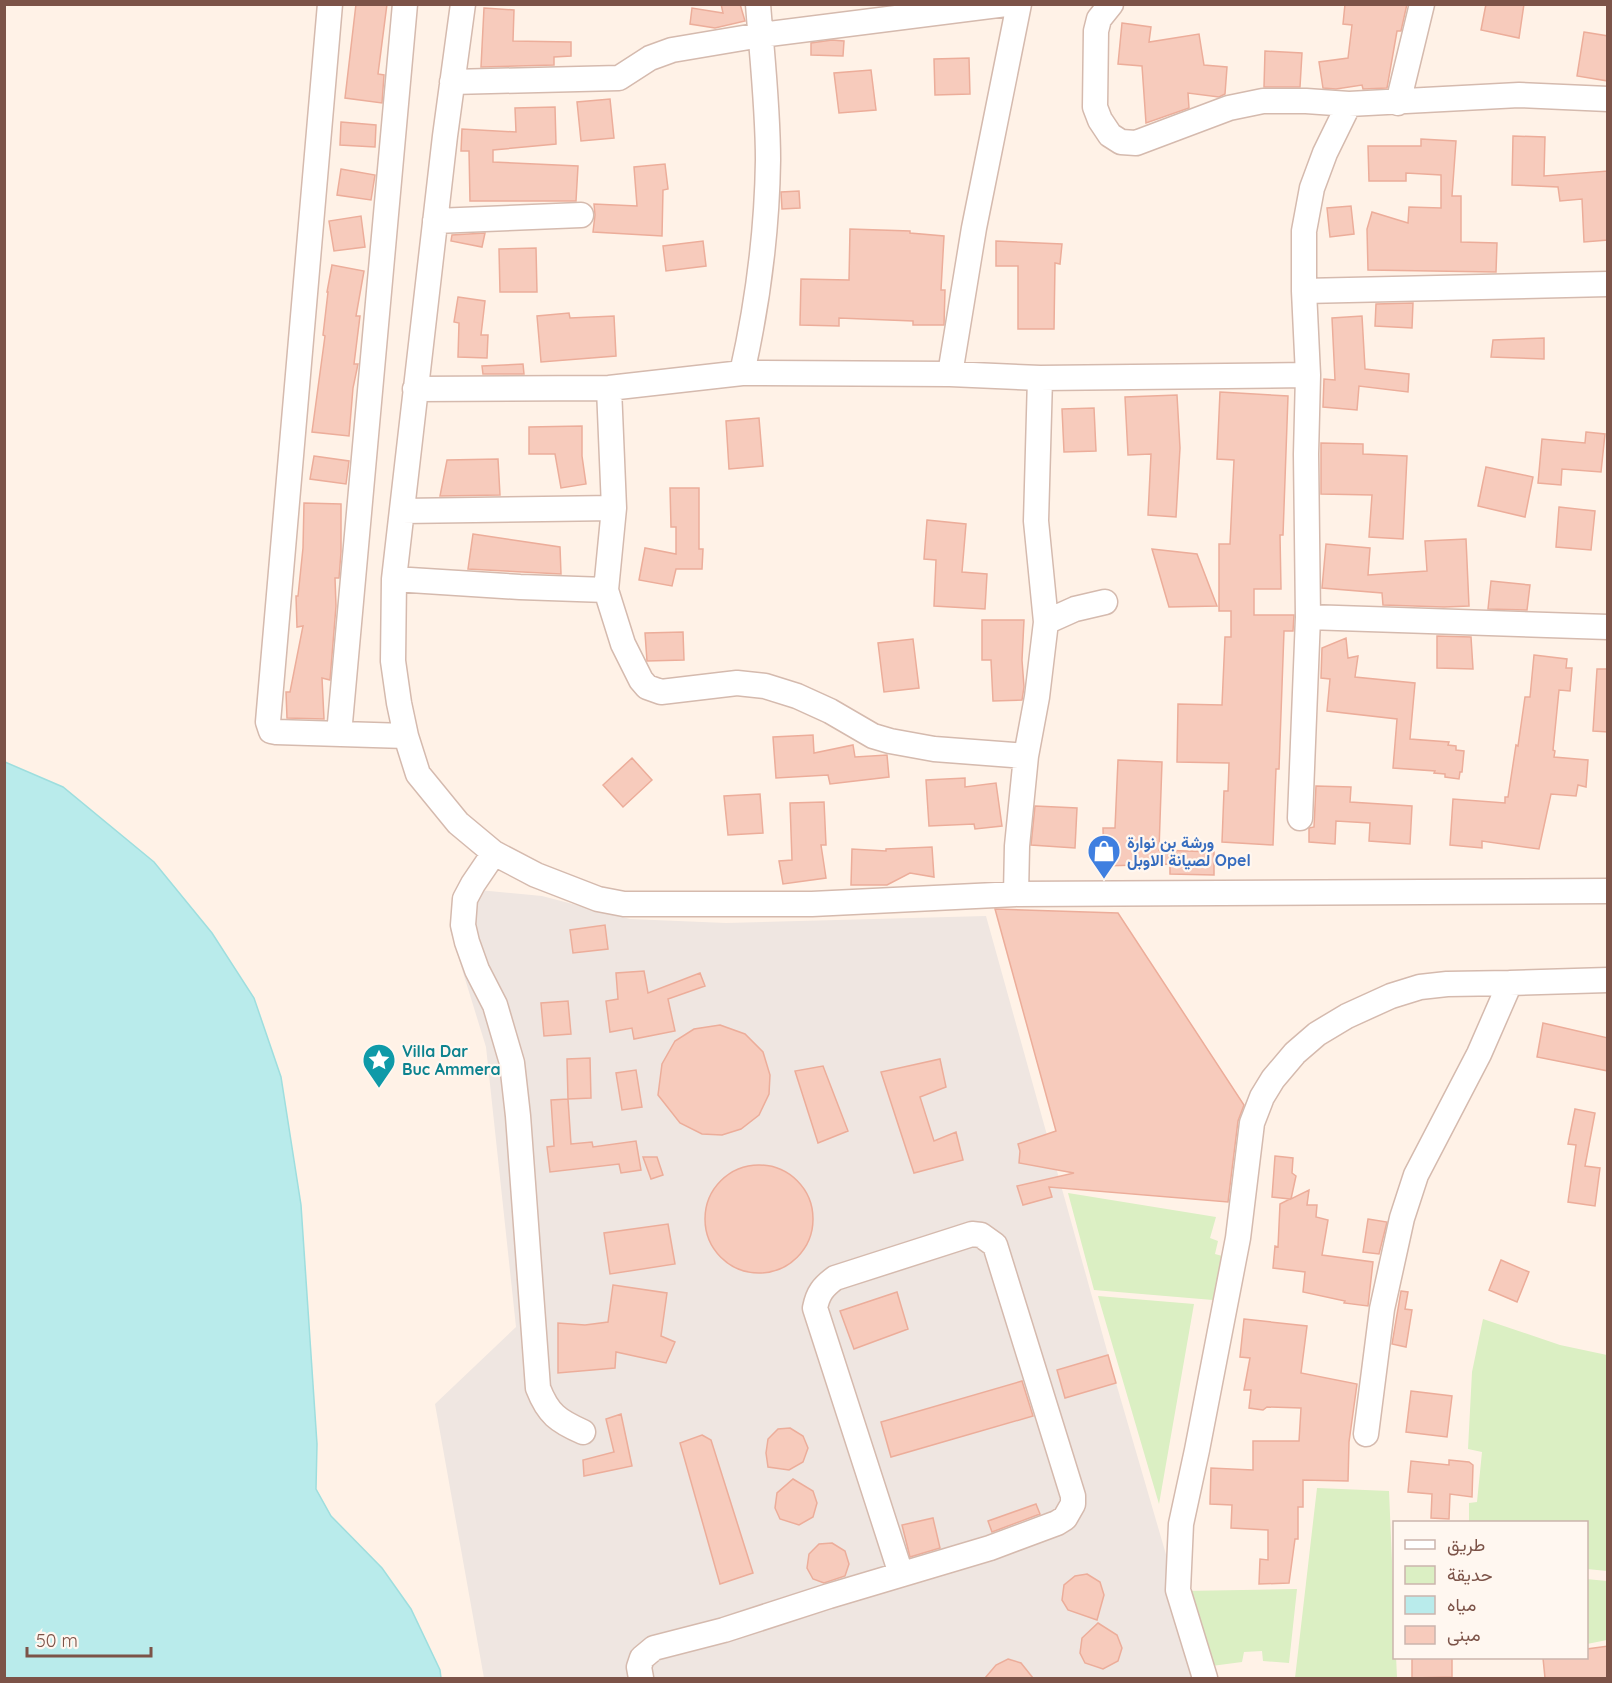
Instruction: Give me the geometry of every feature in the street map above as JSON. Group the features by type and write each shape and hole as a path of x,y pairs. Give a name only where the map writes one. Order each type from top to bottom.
{"street":[{"path":"330,4 268,722 272,731 276,732 406,736"},
{"path":"339,734 405,4"},
{"path":"463,4 435,221 394,579 393,661 406,736 418,774 458,823 495,853 536,875 574,891 624,904 812,904 1016,894 1608,891"},
{"path":"742,373 756,312 764,239 768,159 766,93 758,4"},
{"path":"452,82 619,78 650,57 661,53 761,35 1006,4"},
{"path":"950,374 974,228 1019,4"},
{"path":"1111,4 1099,19 1096,31 1095,107 1110,135 1121,142 1136,143 1229,108 1263,101 1398,103 1519,95 1608,99"},
{"path":"1398,103 1422,4"},
{"path":"1300,818 1308,617 1306,454 1308,375 1304,231 1312,188 1325,153 1348,104"},
{"path":"435,221 581,215"},
{"path":"1304,291 1608,284"},
{"path":"415,389 609,388 742,373 950,374 1040,378 1308,375"},
{"path":"1016,894 1017,846 1026,756 1038,697 1046,622 1036,521 1040,378"},
{"path":"609,388 614,508 606,590 623,644 641,680 653,690 669,692 737,682 765,686 797,696 830,711 873,736 890,741 934,749 1026,756"},
{"path":"402,511 614,508"},
{"path":"394,579 606,590"},
{"path":"1046,622 1076,609 1105,602"},
{"path":"1308,617 1608,627"},
{"path":"495,853 465,899 463,925 477,970 495,1005 512,1063 538,1388 552,1414 564,1424 583,1432"},
{"path":"1206,1678 1178,1590 1181,1524 1238,1238 1252,1123 1262,1097 1295,1053 1317,1034 1347,1016 1392,996 1420,987 1447,984 1608,980"},
{"path":"1366,1434 1382,1309 1402,1218 1416,1175 1479,1054 1510,983"},
{"path":"641,1678 639,1667 642,1658 654,1648 724,1630 990,1548 1065,1518 1073,1504 1069,1484 995,1245 981,1235 972,1234 835,1278 823,1287 817,1296 815,1308 901,1574"}],"shaded area":[{"path":"458,888 542,896 630,919 726,923 986,916 1116,1383 1202,1678 484,1678 435,1404 516,1327 486,1047 450,930"}],"green space":[{"path":"1068,1193 1216,1217 1210,1238 1218,1241 1215,1254 1226,1257 1213,1300 1094,1290"},
{"path":"1098,1296 1194,1304 1159,1504"},
{"path":"1483,1319 1560,1345 1607,1355 1607,1571 1588,1569 1588,1521 1469,1521 1469,1503 1477,1502 1482,1452 1468,1449 1472,1372"},
{"path":"1317,1488 1389,1491 1393,1659 1396,1659 1397,1678 1295,1678"},
{"path":"1588,1579 1607,1581 1607,1640 1588,1644"},
{"path":"1297,1589 1289,1663 1263,1661 1262,1651 1244,1652 1242,1662 1204,1667 1182,1591"}],"water":[{"path":"5,762 63,787 154,862 212,933 254,998 281,1077 301,1205 317,1444 316,1489 331,1516 382,1568 411,1609 440,1670 441,1678 5,1678"}],"building":[{"path":"356,4 387,4 378,74 384,75 382,103 345,98"},
{"path":"721,4 740,4 745,21 715,28 690,24 692,8 723,13"},
{"path":"1345,4 1407,4 1401,31 1397,31 1387,88 1363,89 1362,85 1336,89 1323,88 1319,62 1348,58 1352,25 1343,24"},
{"path":"1486,4 1524,4 1519,38 1481,30"},
{"path":"484,8 514,10 513,41 571,42 571,56 554,57 554,65 481,67"},
{"path":"1122,23 1151,27 1149,42 1199,34 1204,65 1227,67 1225,94 1219,97 1188,93 1189,108 1146,123 1142,66 1118,64"},
{"path":"1584,32 1608,36 1608,81 1577,76"},
{"path":"844,41 843,56 811,55 811,43"},
{"path":"1265,51 1302,53 1300,87 1264,87"},
{"path":"969,58 970,94 935,95 934,59"},
{"path":"871,70 876,110 839,113 834,73"},
{"path":"610,99 614,138 581,141 577,102"},
{"path":"555,107 556,144 493,150 493,162 578,166 576,201 470,201 469,151 461,151 462,129 516,132 515,108"},
{"path":"341,122 376,125 375,147 340,145"},
{"path":"1513,136 1545,137 1544,176 1608,171 1608,240 1584,242 1582,199 1560,201 1558,187 1512,185"},
{"path":"1421,139 1456,141 1452,196 1461,196 1461,242 1497,243 1496,272 1368,270 1367,229 1372,212 1408,223 1409,207 1441,208 1441,175 1406,173 1406,181 1369,181 1368,146 1421,146"},
{"path":"665,164 668,189 663,190 662,236 593,232 594,204 637,206 634,167"},
{"path":"341,169 375,175 371,200 337,195"},
{"path":"799,191 800,208 782,209 781,192"},
{"path":"1351,206 1354,234 1330,237 1327,208"},
{"path":"361,216 365,247 334,251 329,221"},
{"path":"850,229 910,231 910,233 944,236 941,290 945,290 944,325 913,325 913,321 839,318 839,326 800,325 801,279 849,280"},
{"path":"485,233 482,247 451,241 452,235"},
{"path":"703,241 706,266 666,271 663,246"},
{"path":"996,241 1062,244 1060,264 1055,263 1054,329 1018,329 1018,266 996,266"},
{"path":"536,248 537,292 500,292 499,249"},
{"path":"332,265 364,271 356,316 360,316 354,364 358,364 353,388 349,436 312,432"},
{"path":"458,297 485,301 481,335 488,335 487,358 458,357 459,323 454,322"},
{"path":"1413,303 1412,328 1375,326 1376,304"},
{"path":"569,313 570,318 614,316 616,356 541,362 537,316"},
{"path":"1362,316 1365,369 1409,374 1408,392 1359,386 1357,410 1323,407 1324,379 1335,380 1332,318"},
{"path":"1544,338 1544,359 1491,357 1493,340"},
{"path":"523,364 524,374 483,374 482,366"},
{"path":"1220,392 1288,396 1283,535 1280,535 1281,589 1254,589 1254,615 1294,615 1293,631 1284,631 1279,769 1276,769 1273,845 1222,842 1224,791 1228,791 1229,763 1177,762 1178,704 1222,705 1225,637 1231,637 1231,611 1219,611 1219,544 1230,544 1234,460 1217,459"},
{"path":"1177,395 1180,448 1176,517 1148,515 1151,454 1128,455 1125,397"},
{"path":"1094,408 1096,451 1064,452 1062,409"},
{"path":"759,418 763,466 729,469 726,421"},
{"path":"582,426 582,456 586,484 561,488 555,454 529,454 529,427"},
{"path":"1586,432 1605,434 1601,472 1562,469 1561,485 1538,483 1542,439 1585,443"},
{"path":"1321,443 1363,444 1363,454 1407,456 1403,539 1369,537 1372,495 1321,494"},
{"path":"314,456 349,461 346,484 310,479"},
{"path":"498,459 500,495 440,496 447,460"},
{"path":"1486,467 1533,477 1525,517 1478,506"},
{"path":"670,488 699,488 699,549 703,549 702,569 676,569 672,586 639,580 645,548 676,554 676,527 671,527"},
{"path":"304,503 341,504 341,552 339,578 335,578 336,606 330,680 322,678 324,719 287,718 286,692 290,692 303,626 297,627 296,596 298,596 303,548"},
{"path":"1559,507 1595,511 1591,550 1556,547"},
{"path":"927,520 966,524 962,572 987,574 985,609 934,606 936,560 924,559"},
{"path":"473,534 560,547 561,574 468,569"},
{"path":"1466,539 1469,606 1383,605 1382,593 1322,588 1326,544 1370,548 1368,575 1427,571 1425,541"},
{"path":"1152,549 1197,554 1217,606 1169,607"},
{"path":"1491,581 1530,585 1527,610 1488,609"},
{"path":"982,620 1024,620 1022,700 993,701 991,660 982,660"},
{"path":"683,632 684,660 647,661 645,633"},
{"path":"1437,636 1471,637 1473,669 1437,668"},
{"path":"1346,638 1348,658 1358,656 1355,677 1415,683 1410,739 1449,742 1448,745 1456,746 1456,750 1464,751 1459,779 1445,777 1445,774 1434,773 1435,771 1393,768 1397,719 1327,711 1330,679 1321,678 1322,648"},
{"path":"913,639 919,688 884,692 878,643"},
{"path":"1534,655 1567,659 1566,668 1572,668 1570,691 1559,690 1553,750 1555,751 1554,757 1588,760 1586,787 1578,785 1576,796 1551,794 1539,849 1482,841 1482,848 1450,845 1453,799 1505,803 1505,797 1508,797 1525,697 1530,697"},
{"path":"1597,669 1608,669 1608,732 1593,731"},
{"path":"813,735 814,753 853,745 855,757 887,755 889,777 830,784 828,775 776,778 773,737"},
{"path":"632,758 652,780 623,807 603,785"},
{"path":"1118,760 1162,762 1159,850 1214,852 1214,875 1170,874 1170,864 1104,866 1103,828 1115,828"},
{"path":"965,778 965,787 996,783 1002,826 975,829 974,824 929,826 926,780"},
{"path":"1316,786 1351,787 1350,802 1412,806 1410,844 1369,841 1370,823 1336,821 1335,844 1309,842 1309,828 1314,827"},
{"path":"760,794 763,833 728,835 724,796"},
{"path":"824,802 826,845 821,845 826,878 783,884 779,861 792,860 790,803"},
{"path":"1035,806 1077,808 1075,848 1031,845"},
{"path":"932,847 934,877 910,873 887,885 851,885 852,849 886,851 886,849"},
{"path":"995,909 1118,913 1244,1105 1238,1121 1228,1202 1049,1187 1052,1197 1023,1205 1017,1186 1074,1173 1019,1163 1018,1144 1056,1131"},
{"path":"605,925 608,949 573,953 570,930"},
{"path":"644,971 648,993 700,973 705,986 668,999 675,1031 634,1039 632,1028 610,1032 606,1001 618,999 616,973"},
{"path":"568,1001 571,1034 544,1036 541,1003"},
{"path":"1543,1023 1608,1038 1608,1071 1537,1057"},
{"path":"720,1025 745,1034 763,1052 770,1075 769,1094 759,1115 741,1129 722,1135 702,1134 680,1123 658,1095 662,1064 675,1041 694,1029"},
{"path":"590,1058 591,1098 568,1099 567,1059"},
{"path":"940,1059 946,1087 920,1097 934,1141 956,1132 963,1160 914,1173 881,1072"},
{"path":"823,1066 848,1131 818,1143 795,1071"},
{"path":"636,1070 642,1107 622,1110 616,1073"},
{"path":"568,1099 571,1144 592,1142 593,1147 636,1141 641,1170 621,1173 619,1164 550,1172 547,1147 554,1146 551,1100"},
{"path":"1575,1109 1595,1113 1585,1166 1600,1168 1595,1206 1568,1202 1576,1145 1568,1144"},
{"path":"1275,1156 1293,1158 1292,1173 1296,1176 1291,1199 1309,1190 1307,1205 1317,1205 1316,1217 1328,1220 1322,1255 1373,1262 1368,1306 1344,1303 1345,1301 1303,1292 1305,1272 1273,1268 1275,1246 1278,1247 1280,1204 1290,1199 1272,1197"},
{"path":"643,1157 657,1157 663,1175 651,1179"},
{"path":"759,1165 780,1169 798,1180 809,1198 813,1219 809,1240 798,1258 780,1269 759,1273 738,1269 720,1258 709,1240 705,1219 709,1198 720,1180 738,1169"},
{"path":"1368,1219 1387,1222 1379,1254 1363,1252"},
{"path":"668,1224 675,1264 610,1274 604,1233"},
{"path":"1501,1260 1529,1272 1517,1302 1489,1290"},
{"path":"613,1285 667,1293 661,1336 675,1342 666,1363 616,1352 615,1368 558,1373 558,1323 585,1325 608,1322"},
{"path":"1401,1291 1408,1292 1405,1309 1412,1310 1406,1347 1392,1344"},
{"path":"897,1292 908,1329 854,1349 840,1311"},
{"path":"1244,1319 1307,1326 1301,1373 1357,1384 1349,1442 1348,1481 1303,1480 1303,1507 1298,1507 1298,1539 1295,1539 1289,1583 1259,1584 1260,1559 1268,1560 1268,1530 1231,1528 1232,1505 1210,1504 1211,1468 1253,1470 1253,1441 1299,1441 1301,1408 1267,1407 1263,1410 1249,1408 1251,1390 1244,1390 1250,1358 1240,1357"},
{"path":"1108,1355 1116,1383 1065,1398 1057,1370"},
{"path":"1022,1381 1033,1416 891,1457 881,1422"},
{"path":"1411,1391 1452,1396 1447,1437 1406,1432"},
{"path":"621,1414 632,1466 584,1476 583,1460 614,1452 606,1419"},
{"path":"790,1428 803,1436 808,1448 803,1462 789,1470 768,1467 766,1453 768,1439 778,1429"},
{"path":"702,1435 711,1440 753,1573 720,1584 680,1443"},
{"path":"1449,1460 1469,1462 1473,1465 1472,1497 1450,1494 1449,1519 1431,1518 1432,1494 1408,1492 1411,1461 1449,1465"},
{"path":"793,1479 813,1491 817,1503 813,1517 799,1525 780,1519 775,1508 777,1493"},
{"path":"1036,1504 1040,1514 992,1532 988,1521"},
{"path":"933,1518 940,1548 910,1557 902,1525"},
{"path":"832,1543 845,1551 849,1564 845,1576 824,1583 813,1579 807,1568 809,1554 819,1544"},
{"path":"1087,1574 1100,1582 1104,1595 1097,1620 1068,1610 1062,1600 1064,1585 1075,1576"},
{"path":"1098,1623 1117,1635 1122,1648 1118,1661 1103,1669 1085,1663 1080,1653 1082,1638"},
{"path":"1608,1646 1608,1678 1545,1678 1543,1659 1588,1659 1588,1649"},
{"path":"1008,1659 1021,1663 1033,1678 985,1678 996,1665"},
{"path":"1412,1659 1452,1659 1452,1677 1412,1678"}],"place":[{"name":"ورشة بن نوارة لصيانة الاوبل Opel","path":"1104,880"},
{"name":"Villa Dar Buc Ammera","path":"379,1089"}]}
